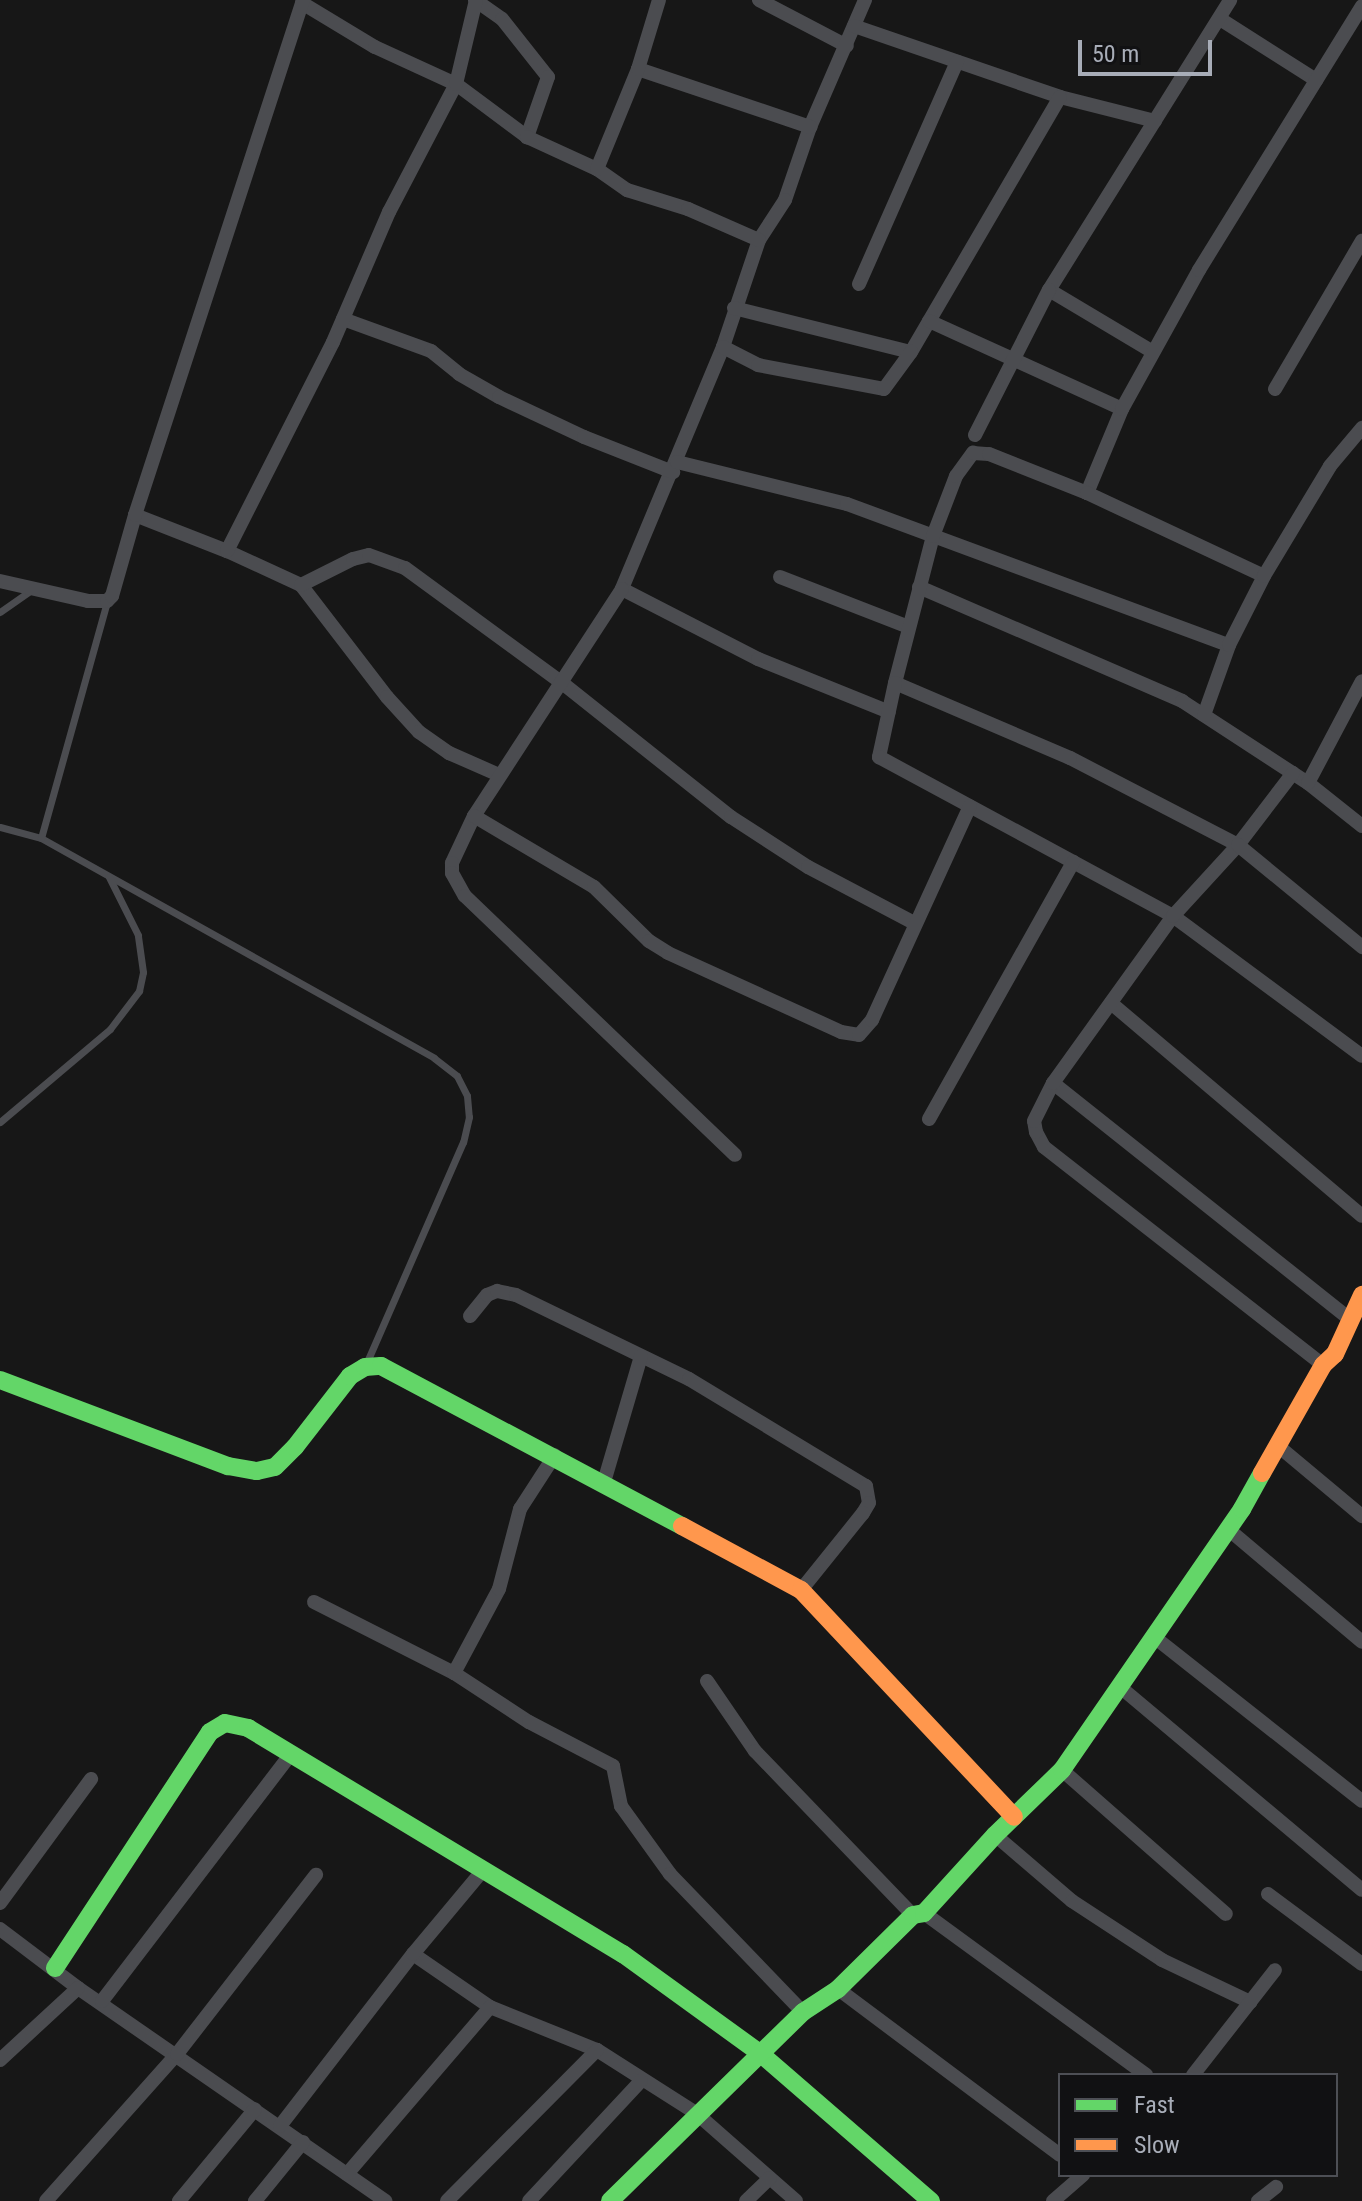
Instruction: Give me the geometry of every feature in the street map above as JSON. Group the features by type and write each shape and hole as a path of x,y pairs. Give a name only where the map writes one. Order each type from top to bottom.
{"street":[{"path":"227,551 343,319 389,212 456,84 475,0 502,19 548,77 527,137"},
{"path":"597,169 638,69 659,0"},
{"path":"759,0 847,46"},
{"path":"735,1155 455,884 452,863 474,816 499,775 622,589 723,347 759,240 785,200 810,127 865,0"},
{"path":"975,435 1049,290 1230,0"},
{"path":"0,581 88,601 107,601 116,588 135,515 302,2 375,47 456,84 527,137 597,169 627,190 688,209 759,240"},
{"path":"1087,493 1122,409 1199,270 1362,6"},
{"path":"1220,19 1316,80"},
{"path":"854,26 1060,97 1155,121"},
{"path":"859,284 957,62"},
{"path":"638,69 810,127"},
{"path":"723,347 758,365 884,389 911,352 1060,97"},
{"path":"1275,389 1362,241"},
{"path":"1049,290 1153,352"},
{"path":"734,308 911,352"},
{"path":"343,319 431,351 459,374 499,397 584,437 675,467 847,504 1229,645"},
{"path":"929,321 1122,409"},
{"path":"1204,715 1229,645 1264,576 1330,466 1362,428"},
{"path":"1264,576 1087,493 989,454 973,453 956,476 933,536 879,757 1173,916 1362,1056"},
{"path":"135,515 227,551 301,585 387,697 419,732 449,753 499,775"},
{"path":"301,585 353,559 369,555 383,557 438,588 731,817 808,867 914,923"},
{"path":"780,577 909,627"},
{"path":"919,587 1182,701 1308,783 1361,822"},
{"path":"622,589 758,659 889,712"},
{"path":"1308,783 1362,681"},
{"path":"895,683 1070,758 1238,845 1362,947"},
{"path":"1293,773 1238,845 1173,916 1053,1083 1034,1121 1044,1147 1323,1365"},
{"path":"474,816 594,887 649,941 668,953 851,1035 865,1032 872,1020 970,806"},
{"path":"929,1119 1073,862"},
{"path":"1111,1003 1362,1216"},
{"path":"1053,1083 1350,1319"},
{"path":"470,1316 487,1295 506,1291 689,1379 866,1486 869,1503 863,1513 801,1590"},
{"path":"610,2201 696,2113 803,2012 838,1989 918,1914 1062,1770 1228,1529 1323,1365 1335,1354 1362,1295"},
{"path":"604,1482 641,1356"},
{"path":"0,1380 228,1466 257,1471 275,1467 295,1447 350,1376 365,1367 381,1366 399,1373 801,1590 1014,1817"},
{"path":"1277,1445 1362,1516"},
{"path":"454,1673 499,1589 520,1509 555,1455"},
{"path":"1228,1529 1362,1642"},
{"path":"314,1602 454,1673 529,1722 613,1766 621,1806 670,1874 803,2012"},
{"path":"1153,1636 1362,1801"},
{"path":"707,1681 755,1751 918,1914 1143,2073"},
{"path":"1119,1686 1362,1890"},
{"path":"55,1968 217,1725 248,1728 623,1954 761,2054 931,2201"},
{"path":"102,2001 291,1754"},
{"path":"1062,1770 1226,1914"},
{"path":"0,1903 91,1779"},
{"path":"995,1835 1072,1901 1162,1960 1250,2002"},
{"path":"280,2126 413,1954 484,1869"},
{"path":"46,2201 177,2054 316,1875"},
{"path":"1268,1894 1362,1964"},
{"path":"0,1929 78,1988 102,2001 381,2200"},
{"path":"413,1954 490,2007 597,2050 641,2081 696,2113 796,2201"},
{"path":"1195,2073 1275,1970"},
{"path":"0,2060 78,1988"},
{"path":"838,1989 1058,2154"},
{"path":"347,2174 490,2007"},
{"path":"0,2036 13,2048"},
{"path":"447,2201 597,2050"},
{"path":"529,2201 641,2081"},
{"path":"179,2201 255,2109"},
{"path":"255,2201 303,2142"},
{"path":"1053,2201 1081,2177"},
{"path":"746,2201 770,2178"},
{"path":"1258,2201 1276,2187"}],"lane":[{"path":"0,612 32,589"},
{"path":"41,838 107,601"},
{"path":"0,827 41,838 434,1058 457,1076 467,1096 469,1117 463,1142 365,1367"},
{"path":"0,1122 110,1029 139,991 143,963 138,935 109,876"}],"traffic: fast":[{"path":"0,1380 228,1466 257,1471 275,1467 295,1447 350,1376 365,1367 381,1366 682,1526"},
{"path":"610,2201 803,2012 838,1989 913,1915 924,1913 995,1835 1062,1770 1242,1509 1262,1473"},
{"path":"55,1968 210,1732 225,1723 248,1728 623,1954 761,2054 931,2201"}],"traffic: slow":[{"path":"1262,1473 1323,1365 1335,1354 1362,1295"},
{"path":"682,1526 801,1590 1014,1817"}]}
